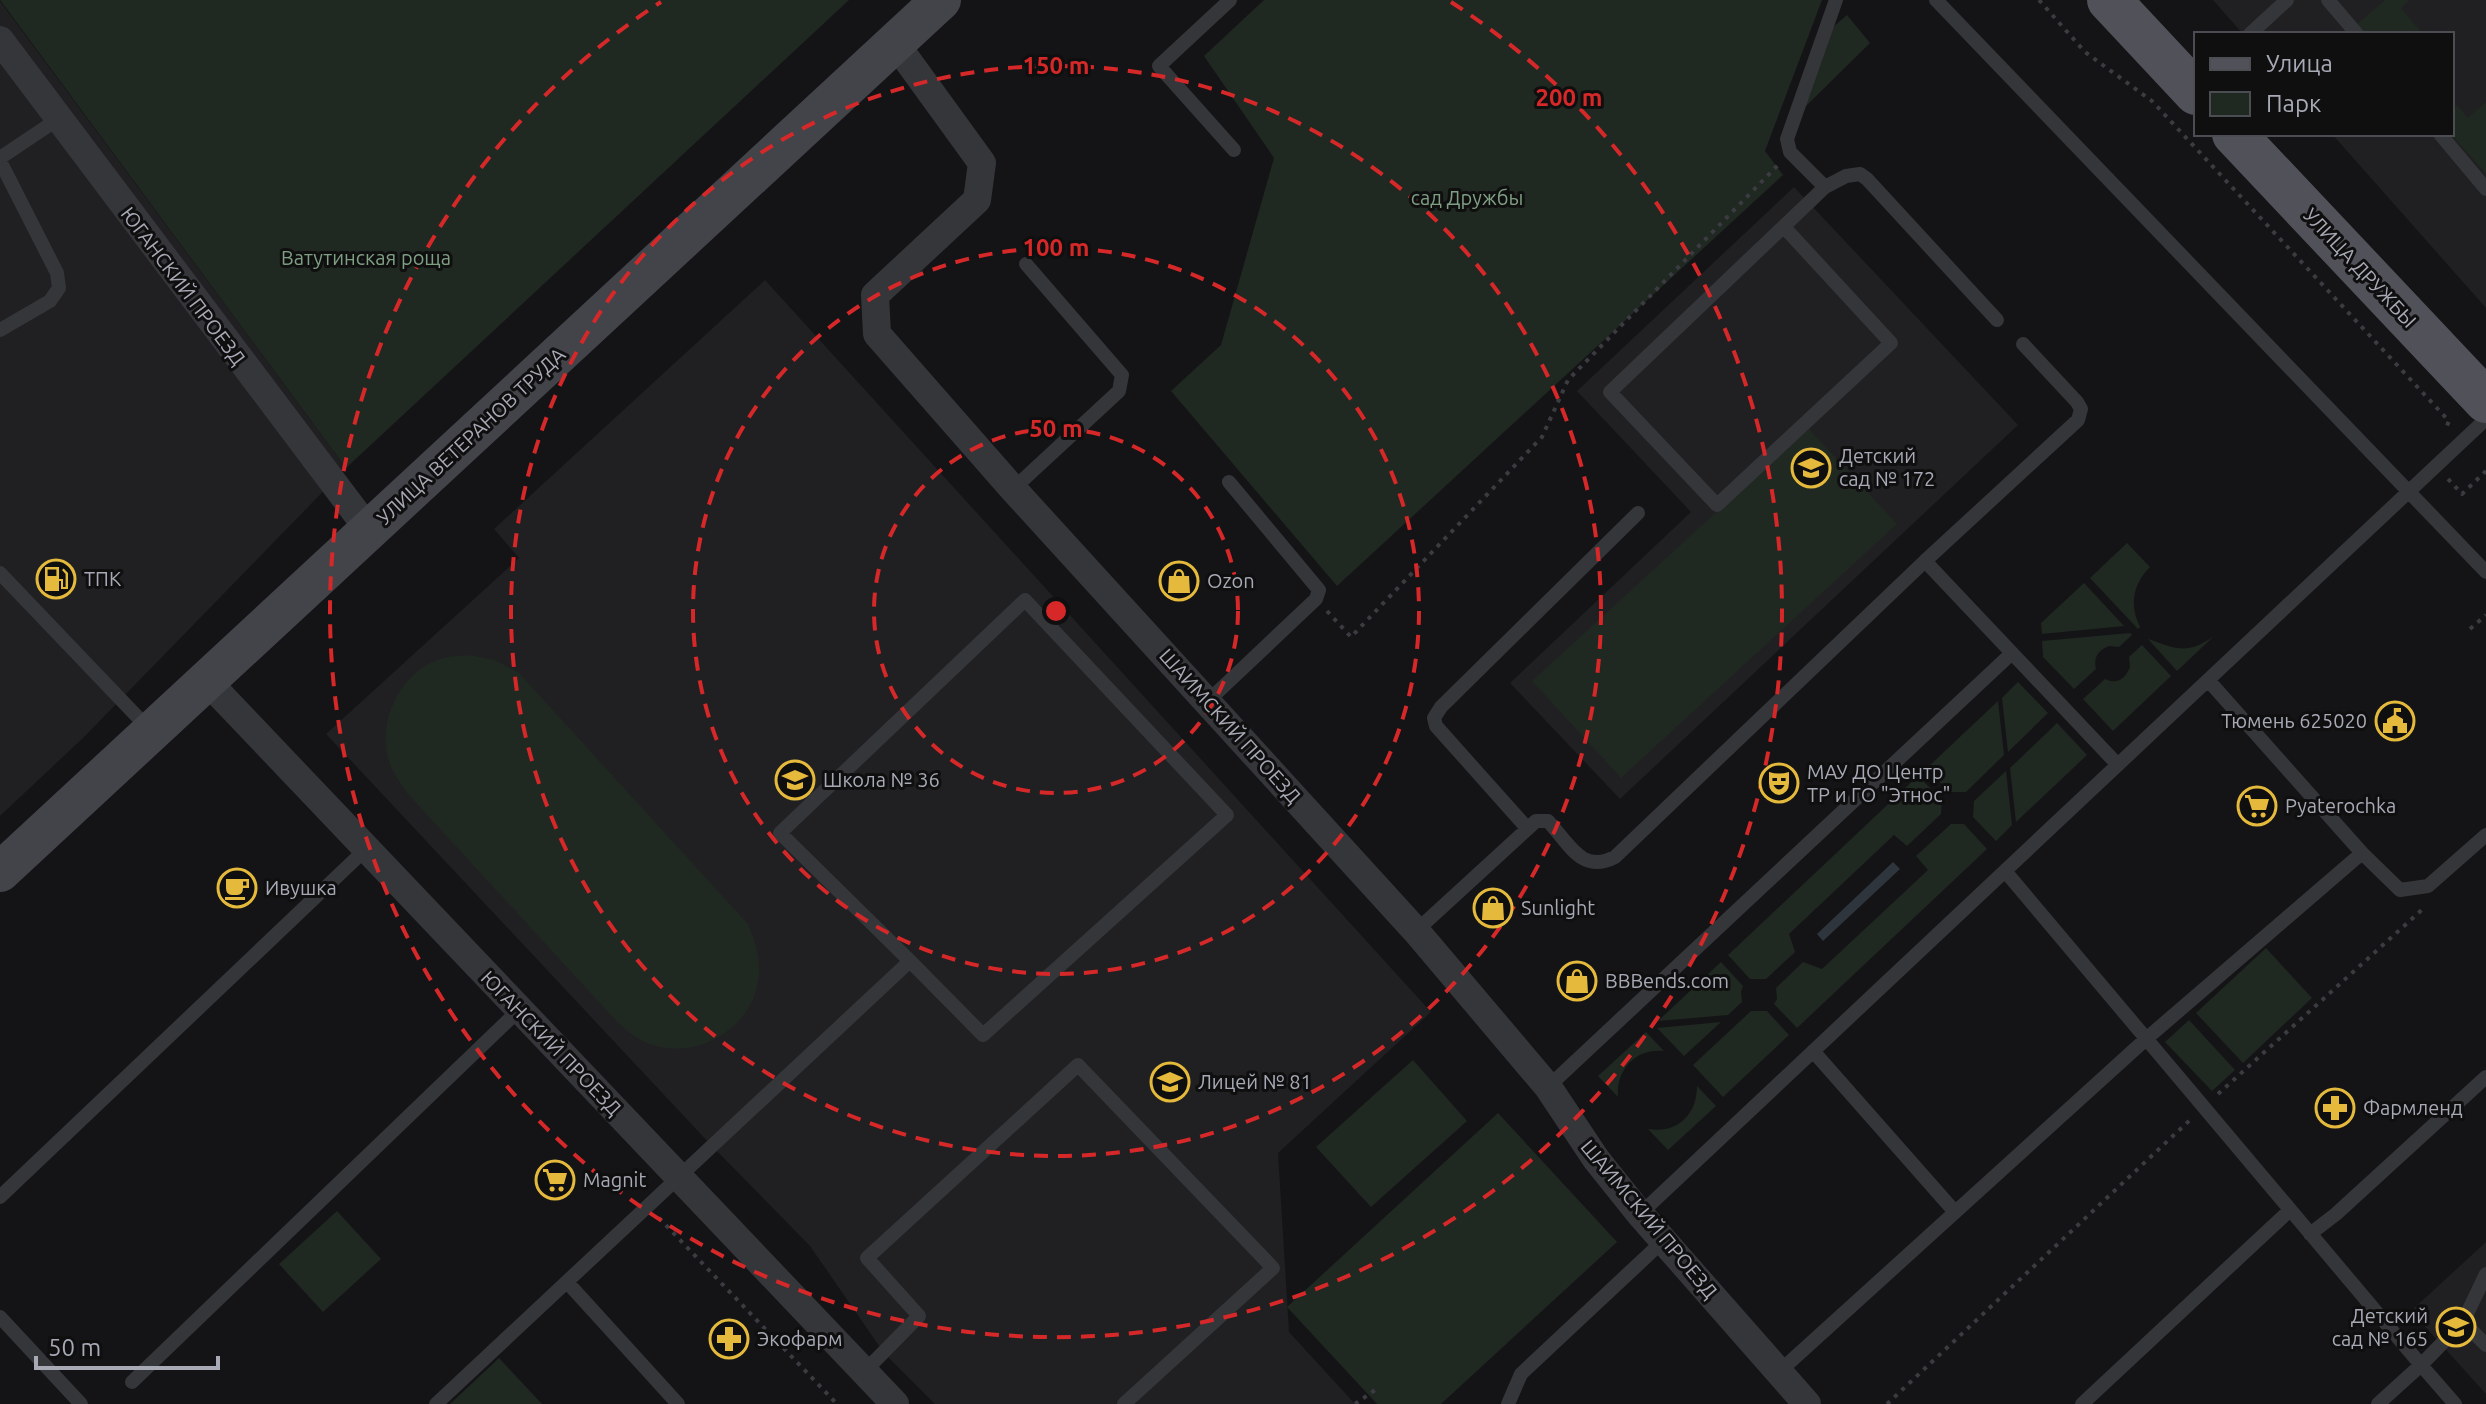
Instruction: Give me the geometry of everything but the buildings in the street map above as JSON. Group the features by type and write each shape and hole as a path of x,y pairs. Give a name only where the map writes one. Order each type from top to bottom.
{"main road":[{"name":"УЛИЦА ВЕТЕРАНОВ ТРУДА","path":"0,872 941,0"},
{"path":"2109,0 2194,90"},
{"name":"УЛИЦА ДРУЖБЫ","path":"2236,136 2486,401"}],"street":[{"name":"ЮГАНСКИЙ ПРОЕЗД","path":"0,40 369,530"},
{"name":"ШАИМСКИЙ ПРОЕЗД","path":"895,43 982,163 977,200 875,295 877,334 1013,489 1416,931 1548,1087 1596,1159 1640,1214 1780,1371 1803,1403"},
{"name":"ЮГАНСКИЙ ПРОЕЗД","path":"207,681 895,1404"}],"lane":[{"path":"1230,0 1159,66 1234,150"},
{"path":"1825,187 1790,152 1787,139 1836,0"},
{"path":"1936,0 2486,572"},
{"path":"2252,32 2287,0"},
{"path":"2328,0 2355,32"},
{"path":"0,330 50,301 59,288 57,273 0,160 58,119"},
{"path":"2442,136 2486,189"},
{"path":"1784,227 1891,343 1717,505 1610,392 1825,187 1846,176 1860,174 1867,179 1997,320"},
{"path":"1013,489 1119,391 1123,382 1122,375 1026,264"},
{"path":"1416,931 1536,821 1548,821 1586,862 1600,865 1615,857 1925,561 2078,420 2081,409 2077,402 2023,344"},
{"path":"1640,1214 2486,419"},
{"path":"1208,701 1316,599 1319,590 1229,482"},
{"path":"1527,828 1436,726 1434,718 1441,707 1638,513"},
{"path":"1925,561 2118,765"},
{"path":"0,573 152,732"},
{"path":"1025,600 1227,815 983,1035 910,961 780,833 1025,600"},
{"path":"1548,1087 2012,653"},
{"path":"2208,680 2362,853 2400,890 2428,886 2484,840"},
{"path":"0,1197 366,849"},
{"path":"1780,1371 2146,1039 2362,853"},
{"path":"2005,871 2455,1404"},
{"path":"436,1404 910,961"},
{"path":"132,1382 519,1010"},
{"path":"1813,1051 1955,1212"},
{"path":"864,1372 919,1316 867,1258 1078,1065 1273,1268 1124,1404"},
{"path":"2310,1234 2486,1077"},
{"path":"2082,1404 2290,1210"},
{"path":"1508,1404 1521,1374 1663,1241"},
{"path":"2378,1404 2463,1322 2486,1274"},
{"path":"567,1282 678,1404"},
{"path":"0,1317 81,1404"},
{"path":"2463,1322 2486,1345"}],"path":[{"path":"2039,0 2085,52 2152,101 2449,421 2431,461 2462,494 2486,471"},
{"path":"1316,599 1351,637 1542,437 1568,380 1790,152"},
{"path":"2470,629 2486,615"},
{"path":"1887,1404 2203,1107 2427,905"},
{"path":"649,1207 837,1404"},
{"path":"1355,1404 1375,1390"}],"shaded area":[{"path":"2213,0 2486,0 2486,308 2334,136 2454,136 2454,32 2241,32"},
{"path":"0,1 346,468 84,737 0,816"},
{"name":"Детский сад № 172","path":"1794,187 2018,425 1620,799 1510,683 1691,512 1577,391"},
{"name":"Школа № 36","path":"765,280 1431,1012 1278,1153 1289,1332 1355,1404 935,1404 884,1353 810,1246 711,1145 326,734 519,558 494,529"},
{"path":"1893,862 1900,869 1823,941 1817,934"},
{"name":"Детский сад № 165","path":"2486,1242 2486,1394 2411,1311"}],"green space":[{"name":"Ватутинская роща","path":"0,0 849,0 346,468"},
{"name":"сад Дружбы","path":"1264,0 1822,0 1765,151 1783,175 1337,586 1171,391 1221,345 1274,158 1204,56"},
{"path":"2385,0 2409,0 2401,8 2421,32 2362,32 2356,25"},
{"path":"1847,15 1870,43 1805,107 1832,28"},
{"path":"2486,102 2486,174 2453,136 2454,108 2457,105 2468,118"},
{"path":"1808,428 1897,524 1621,778 1532,681"},
{"path":"2127,543 2150,567 2134,595 2138,629 2090,578"},
{"path":"2084,583 2124,626 2042,634 2041,623"},
{"path":"2132,635 2119,647 2109,646 2100,652 2095,661 2096,669 2074,689 2043,657 2042,641"},
{"path":"2214,636 2177,671 2148,639 2188,648"},
{"path":"2142,645 2171,676 2113,731 2083,699 2105,679 2117,681 2123,678 2130,667 2129,657"},
{"path":"468,655 495,660 519,673 748,924 758,953 758,983 752,1002 727,1031 711,1041 674,1049 655,1046 632,1035 407,793 387,755 388,720 393,704 413,675 427,665 443,658"},
{"path":"2018,682 2048,713 2008,752 2002,698"},
{"path":"1998,701 2004,755 1966,792 1949,792 1927,768"},
{"path":"2057,723 2087,755 2016,822 2010,768"},
{"path":"2006,771 2012,825 1996,841 1973,817 1974,801"},
{"path":"1918,776 1942,800 1941,814 1907,846 1894,835 1789,934 1795,952 1766,979 1750,979 1728,955"},
{"path":"1951,824 1964,824 1987,849 1797,1028 1774,1004 1776,988 1803,962 1822,969 1928,870 1916,856"},
{"path":"2266,948 2312,998 2243,1063 2196,1013"},
{"path":"1721,962 1743,986 1742,1002 1728,1015 1658,1021"},
{"path":"1751,1011 1767,1011 1789,1035 1723,1097 1693,1065"},
{"path":"2189,1020 2235,1070 2212,1091 2165,1042"},
{"path":"1721,1022 1684,1056 1657,1028"},
{"path":"1646,1032 1664,1051 1644,1053 1629,1063 1620,1078 1618,1097 1598,1076"},
{"path":"1413,1060 1467,1121 1371,1207 1316,1147"},
{"path":"1697,1086 1716,1106 1668,1150 1648,1129 1668,1128 1683,1120 1693,1106"},
{"path":"1498,1113 1617,1242 1441,1404 1377,1404 1287,1307"},
{"path":"337,1211 381,1259 323,1312 279,1264"},
{"path":"499,1358 542,1404 450,1404"}],"place":[{"name":"Детский сад № 172","path":"1811,468"},
{"name":"ТПК","path":"56,579"},
{"name":"Ozon","path":"1179,581"},
{"name":"Тюмень 625020","path":"2395,721"},
{"name":"Школа № 36","path":"795,780"},
{"name":"МАУ ДО Центр ТР и ГО \"Этнос\"","path":"1779,783"},
{"name":"Pyaterochka","path":"2257,806"},
{"name":"Ивушка","path":"237,888"},
{"name":"Sunlight","path":"1493,908"},
{"name":"BBBends.com","path":"1577,981"},
{"name":"Лицей № 81","path":"1170,1082"},
{"name":"Фармленд","path":"2335,1108"},
{"name":"Magnit","path":"555,1180"},
{"name":"Детский сад № 165","path":"2456,1327"},
{"name":"Экофарм","path":"729,1339"}]}
